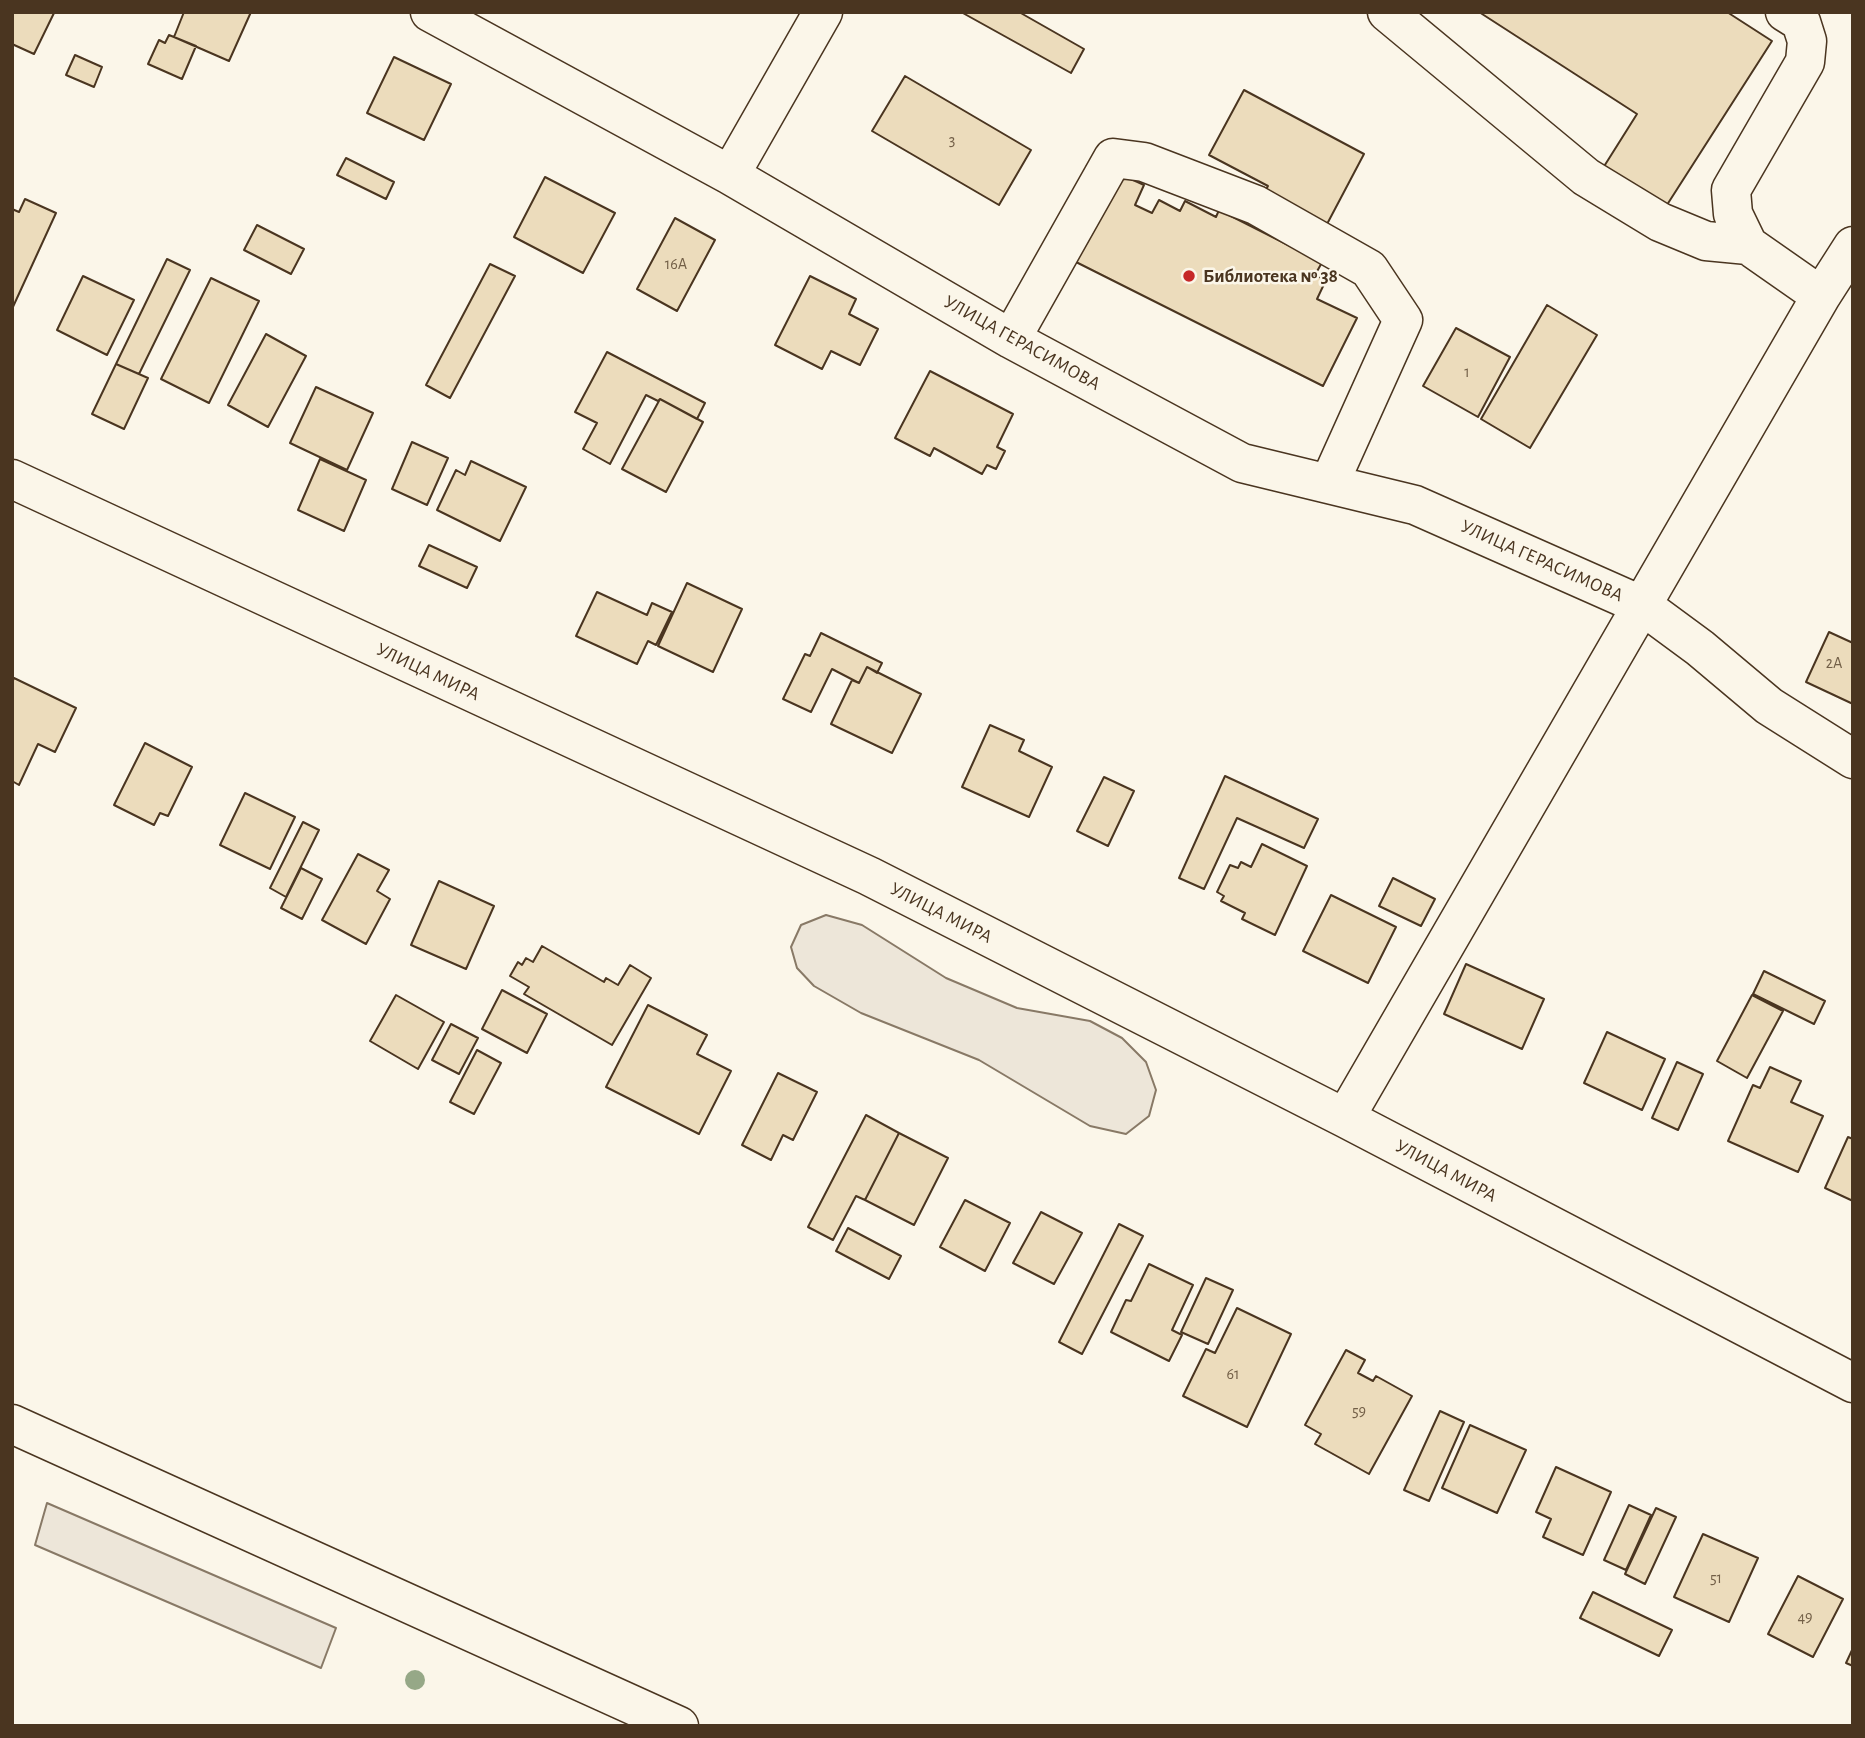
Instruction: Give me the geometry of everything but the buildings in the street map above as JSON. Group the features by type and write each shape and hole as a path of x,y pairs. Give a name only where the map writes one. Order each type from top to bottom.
{"main road":[{"name":"УЛИЦА ГЕРАСИМОВА","path":"430,12 730,175 1011,339 1242,463 1415,505 1643,607 1700,648 1769,706 1853,760"},
{"path":"730,175 823,12"},
{"path":"1387,12 1586,177 1660,222 1706,241 1748,245"},
{"path":"1785,12 1801,22 1807,41 1805,62 1731,190 1733,214 1748,245 1821,296"},
{"path":"1011,339 1113,158 1144,162 1256,205 1369,268 1403,320 1329,484"},
{"path":"1345,1118 1821,296 1853,246"},
{"name":"УЛИЦА МИРА","path":"12,479 869,876 1345,1118 1853,1383"},
{"path":"12,1424 679,1726"}],"shaded area":[{"path":"826,915 862,925 946,978 1017,1008 1090,1021 1122,1038 1146,1062 1156,1090 1149,1116 1126,1134 1090,1126 979,1060 861,1013 814,986 797,968 791,947 801,925"},
{"path":"47,1503 336,1628 321,1668 35,1545"}],"place":[{"name":"Библиотека № 38","path":"1189,276"}]}
